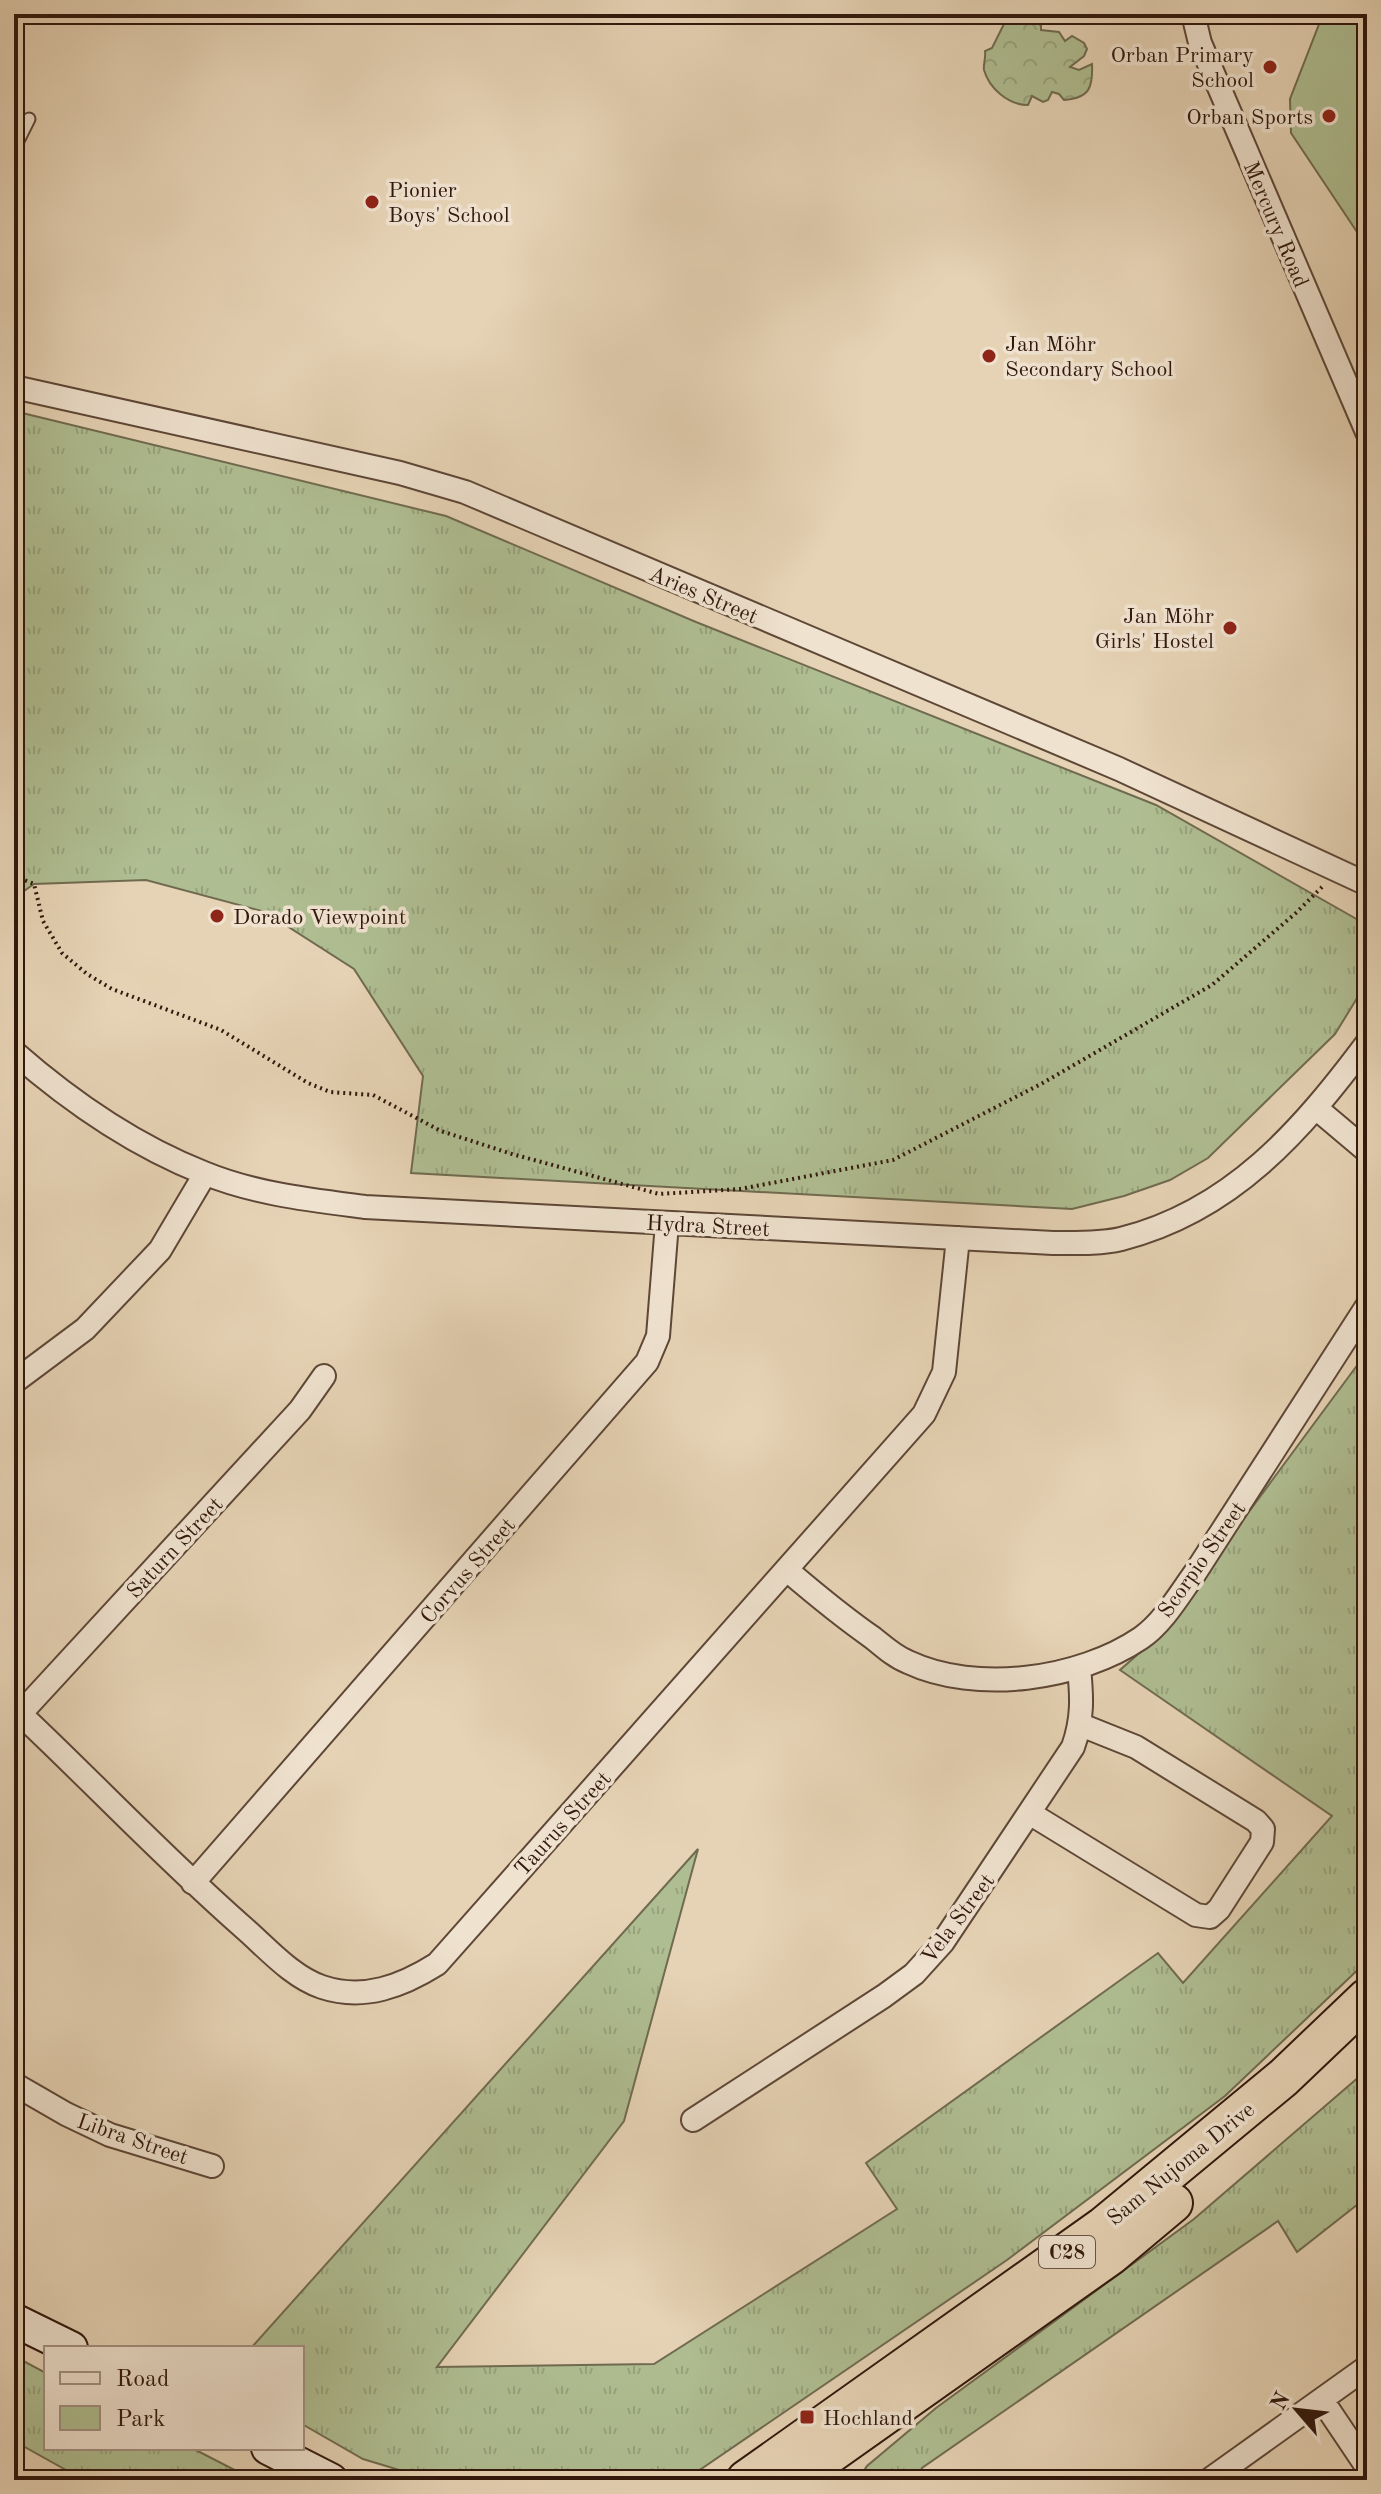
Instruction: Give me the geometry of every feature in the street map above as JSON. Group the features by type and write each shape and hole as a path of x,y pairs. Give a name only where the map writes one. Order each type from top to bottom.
{"highway":[{"name":"Sam Nujoma Drive","path":"746,2480 1104,2226 1283,2078 1367,1998"},
{"name":"Sam Nujoma Drive","path":"793,2480 1111,2255 1290,2106 1367,2031"},
{"path":"832,2480 891,2412"}],"main road":[{"path":"14,2320 67,2346"},
{"path":"272,2450 331,2480"}],"street":[{"name":"Mercury Road","path":"1188,15 1367,432"},
{"name":"Aries Street","path":"14,387 385,469 465,492 1119,769 1367,884"},
{"name":"Hydra Street","path":"14,1052 104,1123 205,1174 302,1199 365,1207 1076,1243 1119,1240 1184,1217 1242,1182 1316,1108 1367,1043"},
{"path":"1316,1108 1367,1151"},
{"path":"14,1382 85,1329 160,1250 205,1174"},
{"name":"Corvus Street","path":"193,1883 647,1362 658,1336 667,1223"},
{"name":"Taurus Street","path":"17,1711 193,1883 298,1974 322,1987 355,1992 394,1988 414,1978 437,1964 924,1414 939,1387 947,1356 958,1238"},
{"name":"Scorpio Street","path":"787,1570 835,1612 906,1662 966,1678 1019,1678 1101,1661 1140,1639 1174,1602 1367,1306"},
{"name":"Saturn Street","path":"17,1711 300,1410 324,1376"},
{"name":"Vela Street","path":"693,2120 914,1974 943,1942 1073,1747 1081,1725 1083,1705 1079,1668"},
{"path":"1031,1814 1196,1915 1210,1917 1219,1909 1262,1842 1263,1829 1256,1821 1136,1747 1081,1725"},
{"name":"Libra Street","path":"14,2084 110,2135 212,2166"},
{"path":"1209,2480 1367,2367"},
{"path":"1322,2400 1367,2467"}],"lane":[{"path":"14,149 29,119"}],"path":[{"path":"14,876 34,884 43,921 62,953 87,974 112,989 221,1030 308,1083 330,1092 373,1095 441,1131 659,1194 740,1189 893,1160 1041,1084 1212,985 1297,912 1337,871"}],"green space":[{"path":"1018,14 1029,15 1033,22 1041,25 1041,30 1059,32 1065,41 1072,36 1084,43 1087,49 1084,56 1070,67 1079,70 1092,64 1092,79 1085,94 1064,100 1052,92 1043,102 1032,96 1028,105 1013,102 995,89 984,70 985,51 992,48 1004,24"},
{"name":"Orban Sports","path":"1323,14 1367,14 1367,247 1291,133 1290,99"},
{"path":"14,411 446,516 696,622 1156,805 1367,925 1367,982 1335,1034 1208,1158 1170,1180 1072,1209 411,1173 423,1076 354,969 265,912 146,880 34,884 14,898"},
{"path":"1367,1352 1367,1961 1225,2096 1007,2260 685,2480 432,2480 363,2459 304,2425 304,2346 253,2346 698,1849 624,2121 437,2367 654,2364 897,2209 866,2163 1158,1953 1183,1983 1332,1816 1120,1670 1154,1640"},
{"path":"1367,2070 1367,2197 1297,2252 1278,2221 922,2468 916,2480 858,2480 867,2466 936,2408 1194,2219"},
{"path":"14,2356 44,2372 44,2450 196,2450 254,2480 84,2480 14,2441"}],"place":[{"name":"Orban Primary School","path":"1270,67"},
{"name":"Orban Sports","path":"1329,116"},
{"name":"Pionier Boys' School","path":"372,202"},
{"name":"Jan Möhr Secondary School","path":"989,356"},
{"name":"Jan Möhr Girls' Hostel","path":"1230,628"},
{"name":"Dorado Viewpoint","path":"217,916"},
{"name":"Hochland","path":"807,2417"}]}
